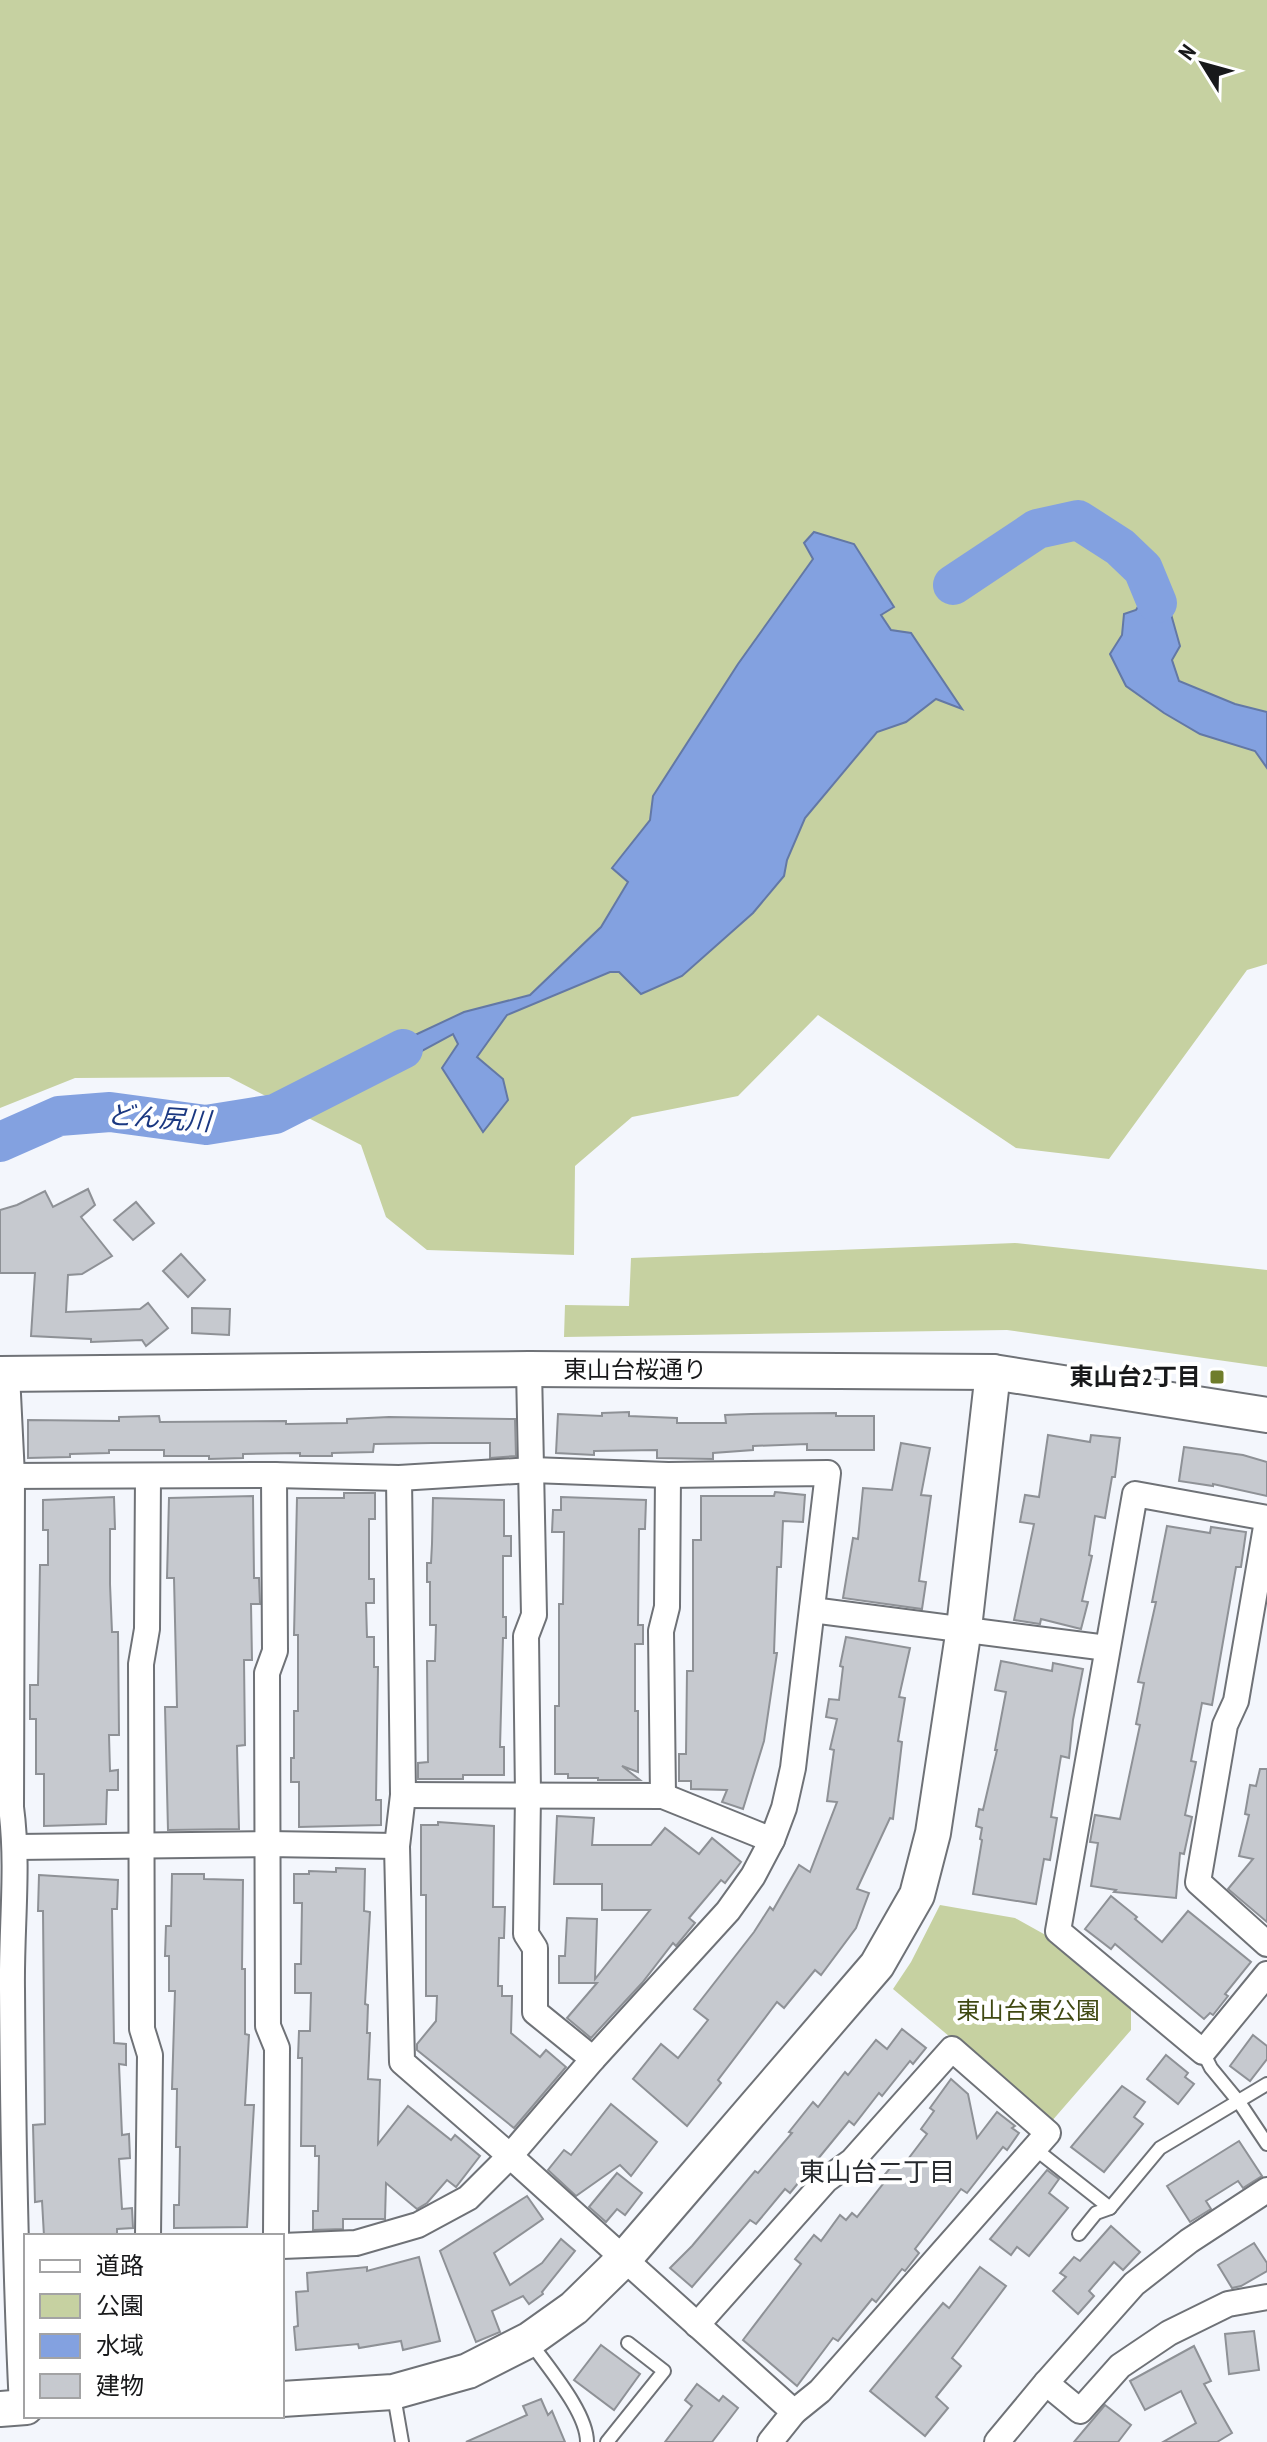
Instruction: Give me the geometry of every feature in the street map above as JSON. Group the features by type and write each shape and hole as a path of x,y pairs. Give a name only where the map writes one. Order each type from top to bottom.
{"street":[{"name":"東山台桜通り","path":"3,1374 529,1369 993,1372 1267,1415"},
{"path":"529,1369 534,1615 526,1636 526,1934 535,1948 535,2012 593,2059"},
{"path":"284,2399 393,2392 468,2371 529,2340 574,2308 624,2259 877,1965 917,1895 933,1833 964,1628 993,1372"},
{"path":"3,1374 6,1807 16,1847 6,1932 14,2254 9,2321 16,2408"},
{"path":"6,1476 399,1478 532,1470 668,1475 828,1473 793,1768 784,1808 753,1876 728,1911 593,2059 510,2156 468,2198 418,2225 356,2243 284,2246"},
{"path":"274,1475 275,1651 267,1673 267,1844 268,2026 277,2048 276,2234"},
{"path":"663,1796 661,1631 667,1607 668,1475"},
{"path":"148,1476 147,1629 141,1664 142,2029 150,2055 148,2234"},
{"path":"399,1478 403,1795 397,1846 402,2062 794,2412"},
{"path":"1267,1944 1198,1882 1225,1725 1236,1701 1267,1520 1135,1494 1058,1931 1203,2052 1267,1974"},
{"path":"812,1610 1107,1648"},
{"path":"403,1795 663,1796 772,1840"},
{"path":"16,1847 397,1846"},
{"path":"697,2325 826,2180 852,2161 952,2049 1048,2133 820,2391 794,2412 770,2442"},
{"path":"997,2442 1134,2284 1189,2241 1267,2190"},
{"path":"1046,2383 1080,2411 1120,2366 1169,2333 1228,2304 1267,2297"}],"lane":[{"path":"1203,2052 1211,2068 1267,2144"},
{"path":"1079,2234 1096,2213 1110,2208 1160,2148 1267,2084"},
{"path":"1034,2148 1110,2208"},
{"path":"529,2340 587,2430 587,2442"},
{"path":"607,2442 664,2371 628,2343"},
{"path":"393,2392 402,2442"}],"green space":[{"path":"0,0 1267,0 1267,964 1247,970 1109,1159 1016,1148 818,1015 738,1096 632,1117 575,1166 574,1255 427,1250 386,1217 361,1145 229,1077 75,1078 0,1108","holes":["813,559 894,608 880,614 961,708 936,699 906,722 877,732 805,818 787,860 784,876 619,972 610,972 507,1015 476,1057 503,1079 482,1131 442,1068 458,1044 453,1034 409,1057 399,1043 464,1012 530,996 601,927 628,881 612,868 650,820 653,796 738,664"]},
{"path":"1015,1243 1267,1270 1267,1367 1007,1330 564,1337 565,1305 629,1306 631,1258"},
{"name":"東山台東公園","path":"940,1905 1015,1918 1051,1938 1131,2006 1131,2030 1051,2122 893,1989 911,1962"}],"water":[{"path":"814,532 854,544 894,607 881,615 891,630 911,633 962,709 936,699 906,722 877,732 805,818 787,860 784,876 753,913 682,976 641,994 619,972 610,972 507,1015 477,1057 503,1079 508,1100 483,1132 442,1068 458,1044 453,1034 409,1058 398,1043 464,1012 530,995 601,927 628,882 612,868 650,820 653,796 738,664 813,559 804,543"},
{"path":"1142,600 1169,607 1180,646 1172,660 1179,681 1235,704 1267,712 1267,768 1255,751 1200,734 1126,686 1110,654 1122,635 1124,614 1136,610"}],"building":[{"path":"88,1189 95,1205 81,1217 112,1256 82,1274 68,1275 66,1312 140,1309 148,1303 168,1328 146,1346 142,1340 91,1342 91,1339 31,1336 35,1273 0,1273 0,1210 45,1191 53,1207"},
{"path":"136,1202 154,1223 133,1240 114,1220"},
{"path":"181,1254 205,1280 188,1297 163,1271"},
{"path":"192,1308 230,1309 229,1335 192,1333"},
{"path":"629,1412 629,1416 677,1418 677,1423 726,1423 725,1415 751,1414 874,1416 874,1450 807,1450 807,1444 753,1446 753,1450 713,1453 713,1459 657,1458 657,1450 594,1451 594,1455 556,1453 558,1414 602,1416 602,1413"},
{"path":"159,1416 160,1422 286,1421 286,1424 347,1423 347,1419 389,1417 515,1419 516,1456 490,1458 490,1443 432,1443 374,1444 373,1452 332,1453 332,1456 243,1454 243,1458 209,1459 209,1456 164,1456 164,1450 109,1450 109,1453 70,1454 70,1457 28,1458 28,1420 119,1421 119,1417"},
{"path":"1048,1435 1090,1442 1091,1435 1120,1438 1105,1518 1095,1516 1089,1555 1092,1556 1082,1601 1088,1602 1081,1629 1041,1619 1040,1624 1014,1620 1034,1524 1020,1522 1025,1495 1039,1497"},
{"path":"901,1443 930,1448 921,1495 931,1496 919,1581 926,1582 922,1609 843,1598 853,1538 858,1539 863,1488 892,1490"},
{"path":"1184,1447 1243,1455 1267,1462 1267,1496 1213,1484 1179,1481"},
{"path":"775,1492 805,1495 803,1522 783,1521 781,1567 777,1567 774,1653 777,1653 764,1741 743,1809 722,1802 727,1790 691,1789 691,1781 679,1781 679,1754 686,1754 687,1671 693,1671 693,1540 701,1540 701,1496 774,1496"},
{"path":"344,1493 375,1493 375,1519 369,1519 369,1579 374,1579 374,1603 366,1603 367,1637 374,1637 374,1667 378,1667 376,1800 381,1800 381,1825 299,1827 299,1782 291,1782 294,1711 298,1711 298,1635 294,1635 297,1498 344,1498"},
{"path":"253,1496 254,1578 259,1578 260,1604 251,1604 252,1660 244,1660 245,1745 237,1746 239,1829 168,1830 165,1707 177,1707 174,1578 167,1578 169,1498"},
{"path":"114,1497 115,1529 110,1529 110,1584 112,1632 118,1632 119,1735 109,1735 110,1771 118,1770 118,1790 107,1790 106,1824 44,1826 44,1774 36,1774 36,1719 30,1719 30,1685 38,1685 40,1565 48,1565 48,1530 43,1530 43,1500"},
{"path":"561,1497 646,1500 645,1529 639,1529 638,1625 643,1625 643,1644 635,1644 638,1772 622,1766 640,1780 568,1778 568,1774 555,1774 555,1706 559,1706 559,1604 563,1604 564,1532 552,1532 553,1510 561,1510"},
{"path":"433,1498 504,1500 504,1536 511,1536 511,1556 503,1556 506,1638 503,1638 500,1747 504,1747 504,1775 418,1779 418,1763 428,1762 427,1661 435,1661 436,1625 430,1625 430,1582 427,1582 427,1563 431,1563"},
{"path":"1167,1526 1210,1533 1211,1527 1246,1532 1241,1567 1236,1567 1212,1705 1202,1703 1191,1761 1196,1762 1185,1815 1192,1817 1184,1854 1180,1853 1176,1898 1114,1892 1116,1890 1091,1886 1098,1843 1090,1842 1095,1815 1120,1819 1140,1725 1136,1724 1144,1683 1138,1682 1156,1602 1152,1602"},
{"path":"846,1637 910,1648 899,1697 905,1698 898,1741 902,1742 893,1819 890,1818 857,1889 869,1893 856,1928 821,1975 815,1970 784,2008 777,2002 687,2126 633,2079 661,2044 678,2058 708,2020 694,2009 770,1907 773,1910 799,1865 810,1872 837,1802 827,1801 834,1750 830,1749 837,1719 826,1717 829,1699 839,1700 843,1667 840,1666"},
{"path":"1001,1661 1052,1671 1053,1663 1083,1669 1069,1758 1061,1756 1051,1817 1057,1818 1050,1860 1044,1859 1036,1904 973,1894 982,1840 982,1828 976,1826 979,1809 983,1810 997,1750 1006,1692 995,1690"},
{"path":"1260,1769 1267,1769 1267,1922 1228,1889 1253,1859 1239,1856 1249,1815 1245,1814 1250,1785 1256,1786"},
{"path":"557,1816 594,1818 592,1845 651,1845 665,1828 699,1854 712,1838 741,1862 725,1883 721,1880 689,1918 695,1923 676,1946 673,1943 642,1983 591,2038 567,2018 597,1983 559,1983 559,1956 565,1956 567,1918 597,1919 595,1979 650,1910 602,1910 602,1884 554,1884"},
{"path":"438,1822 494,1826 493,1907 505,1907 504,1938 499,1938 498,1986 502,1986 502,1996 512,1996 511,2033 540,2057 546,2050 566,2067 514,2128 417,2050 417,2044 436,2021 437,1996 426,1996 426,1895 421,1895 421,1825 438,1825"},
{"path":"336,1868 365,1869 364,1911 370,1912 365,2004 368,2005 367,2033 370,2033 368,2079 380,2080 378,2144 408,2106 451,2140 455,2135 480,2156 456,2187 447,2180 427,2203 417,2209 386,2183 385,2219 343,2219 343,2229 313,2230 313,2211 318,2211 319,2156 315,2156 315,2146 301,2146 302,2058 298,2058 299,2031 310,2031 311,1993 295,1993 295,1964 301,1964 302,1903 294,1903 294,1874 336,1872"},
{"path":"172,1874 204,1874 204,1879 243,1880 242,1969 245,1969 245,2034 249,2035 245,2105 254,2105 247,2227 174,2228 174,2205 179,2205 180,2147 176,2147 177,2089 172,2089 175,1991 169,1991 169,1956 165,1956 166,1926 171,1926"},
{"path":"39,1875 118,1880 117,1909 112,1909 114,2043 126,2044 126,2065 119,2064 122,2135 129,2134 130,2158 119,2159 122,2209 132,2208 133,2228 117,2229 117,2234 44,2234 42,2201 35,2202 33,2125 45,2124 43,1911 38,1911"},
{"path":"1111,1896 1162,1942 1188,1911 1251,1962 1225,1994 1228,1996 1213,2015 1210,2013 1204,2019 1115,1944 1111,1949 1085,1929"},
{"path":"902,2029 926,2048 913,2064 910,2061 882,2096 879,2093 854,2125 849,2121 790,2193 785,2189 756,2224 750,2220 692,2287 670,2268 755,2171 758,2173 813,2102 818,2107 845,2072 848,2075 876,2040 887,2049"},
{"path":"1253,2035 1267,2046 1267,2059 1250,2081 1230,2066"},
{"path":"1166,2055 1188,2073 1185,2077 1194,2084 1178,2104 1147,2079"},
{"path":"951,2079 968,2094 977,2138 997,2112 1019,2133 1007,2150 1003,2147 967,2193 961,2189 915,2249 919,2253 905,2271 902,2269 876,2302 872,2299 838,2341 833,2338 797,2386 743,2340 801,2264 795,2259 814,2235 821,2241 840,2215 846,2220 852,2213 857,2217 886,2180 882,2178 895,2162 902,2167 927,2134 921,2129 934,2111 930,2108"},
{"path":"1122,2086 1145,2102 1134,2117 1143,2124 1104,2172 1071,2147"},
{"path":"611,2104 657,2142 631,2176 620,2165 576,2196 548,2170 564,2150 571,2155"},
{"path":"1239,2141 1262,2176 1243,2188 1238,2181 1206,2201 1211,2209 1190,2222 1167,2186"},
{"path":"1047,2170 1059,2179 1049,2193 1068,2208 1029,2256 1017,2247 1011,2255 990,2239"},
{"path":"617,2173 642,2193 625,2215 617,2209 606,2222 589,2207"},
{"path":"527,2196 543,2219 494,2253 510,2285 542,2263 561,2239 575,2251 543,2294 529,2304 523,2296 492,2311 500,2332 476,2342 440,2251"},
{"path":"1111,2226 1140,2252 1123,2270 1114,2262 1089,2291 1094,2296 1078,2314 1053,2291 1066,2277 1060,2273 1074,2257 1080,2261"},
{"path":"1254,2243 1267,2263 1267,2271 1232,2288 1218,2265"},
{"path":"419,2257 440,2341 403,2350 401,2341 359,2348 358,2344 296,2350 296,2292 308,2291 307,2273 367,2267 367,2271"},
{"path":"980,2267 1006,2286 952,2358 961,2366 936,2397 948,2408 925,2436 870,2391 943,2303 949,2308"},
{"path":"1254,2331 1259,2370 1229,2374 1225,2334"},
{"path":"601,2345 640,2374 614,2410 574,2380"},
{"path":"1194,2346 1211,2381 1204,2384 1232,2433 1217,2442 1163,2442 1196,2423 1181,2391 1145,2410 1130,2381"},
{"path":"697,2384 719,2401 723,2396 738,2408 712,2442 665,2442 692,2406 685,2400"},
{"path":"541,2399 548,2415 552,2411 565,2442 466,2442 527,2415 523,2406"},
{"path":"1105,2405 1131,2425 1118,2442 1074,2442"}],"waterway":[{"name":"どん尻川","path":"953,585 1037,529 1078,520 1120,547 1143,569 1157,603"},
{"name":"どん尻川","path":"0,1142 59,1116 110,1112 206,1125 275,1114 403,1049"}],"place":[{"name":"東山台2丁目","path":"1217,1377"}],"district":[{"name":"東山台二丁目","path":"877,2172"}]}
